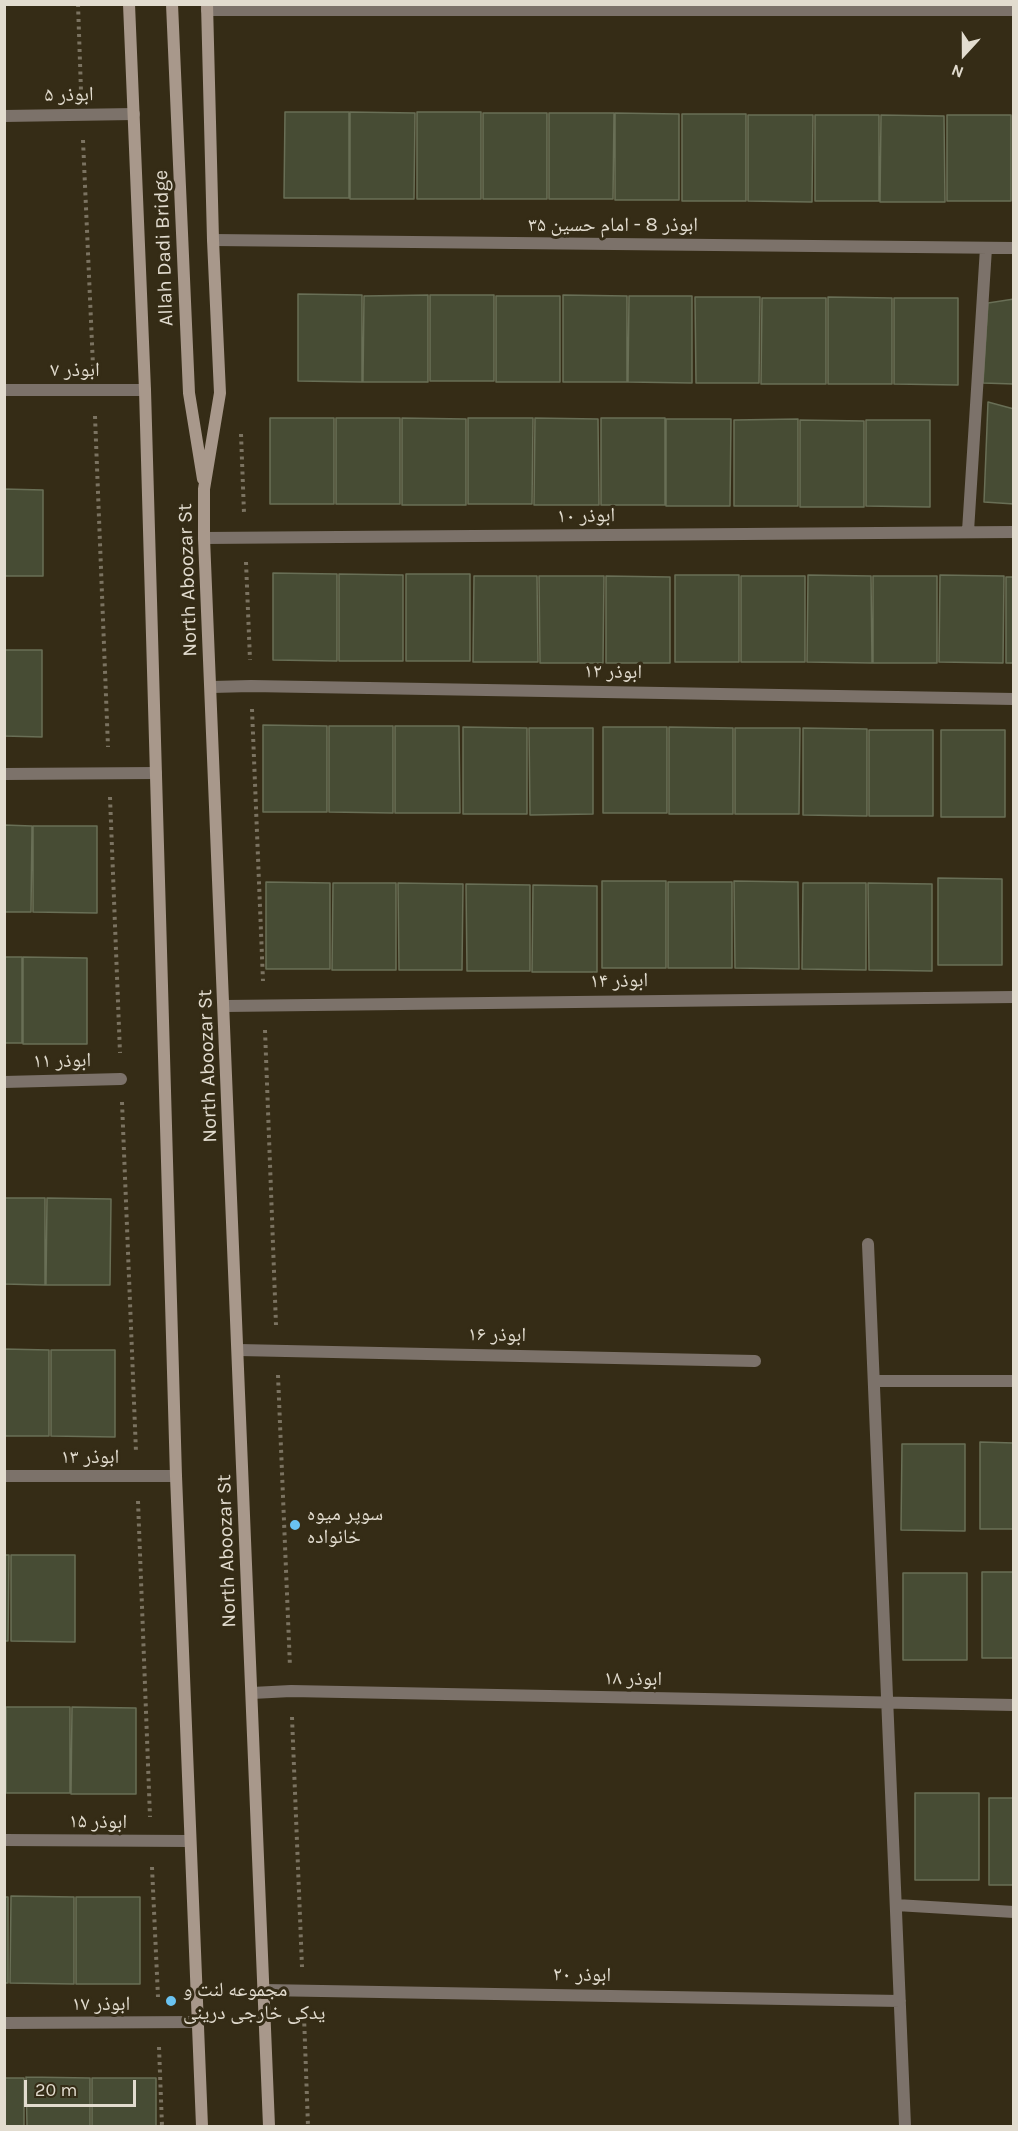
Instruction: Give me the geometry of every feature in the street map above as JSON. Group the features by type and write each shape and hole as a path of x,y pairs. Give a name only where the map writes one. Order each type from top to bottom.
{"main road":[{"name":"North Aboozar St","path":"129,4 145,390 176,1476 202,2127"},
{"name":"Allah Dadi Bridge","path":"172,4 189,393 204,489"},
{"name":"North Aboozar St","path":"207,7 213,240 220,393 204,489 204,538 212,687 269,2127"}],"street":[{"path":"207,7 1014,9"},
{"name":"ابوذر ۵","path":"4,116 134,114"},
{"name":"ابوذر 8 - امام حسین ۳۵","path":"213,240 1014,248"},
{"path":"968,531 986,248"},
{"name":"ابوذر ۷","path":"4,390 145,390"},
{"name":"ابوذر ۱۰","path":"204,538 245,540 1014,532"},
{"name":"ابوذر ۱۲","path":"212,687 1014,699"},
{"path":"4,774 156,773"},
{"name":"ابوذر ۱۴","path":"225,1006 1014,997"},
{"name":"ابوذر ۱۱","path":"4,1082 121,1079"},
{"path":"868,1244 905,2127"},
{"name":"ابوذر ۱۶","path":"239,1350 277,1349 755,1361"},
{"path":"874,1381 1014,1381"},
{"name":"ابوذر ۱۳","path":"4,1476 176,1476"},
{"name":"ابوذر ۱۸","path":"252,1693 291,1691 1014,1706"},
{"name":"ابوذر ۱۵","path":"4,1840 190,1841"},
{"path":"896,1905 1014,1912"},
{"name":"ابوذر ۲۰","path":"264,1990 900,2001"},
{"name":"ابوذر ۱۷","path":"4,2023 198,2022"}],"path":[{"path":"241,433 308,2127"}],"building":[{"path":"285,112 349,112 349,198 284,198"},
{"path":"350,112 415,113 414,199 350,199"},
{"path":"417,112 481,112 481,199 417,199"},
{"path":"483,113 547,113 547,199 483,199"},
{"path":"549,113 614,113 613,199 549,199"},
{"path":"615,113 679,114 679,200 615,200"},
{"path":"682,114 746,114 746,201 682,201"},
{"path":"748,115 813,115 812,202 748,201"},
{"path":"815,115 879,115 879,201 815,201"},
{"path":"881,115 944,116 945,202 880,202"},
{"path":"947,115 1011,115 1011,201 947,201"},
{"path":"298,294 362,295 362,382 298,381"},
{"path":"428,295 428,382 363,382 364,296"},
{"path":"430,295 494,295 494,381 430,381"},
{"path":"563,295 627,296 627,382 563,382"},
{"path":"496,296 560,296 560,382 496,382"},
{"path":"629,296 692,296 692,383 628,382"},
{"path":"695,297 760,297 759,383 696,383"},
{"path":"828,297 892,298 892,384 828,384"},
{"path":"762,298 826,298 826,384 761,384"},
{"path":"894,298 958,298 958,385 894,384"},
{"path":"1014,299 1014,384 983,383 988,303"},
{"path":"988,402 1014,409 1014,504 984,502"},
{"path":"270,418 334,418 334,504 270,504"},
{"path":"336,418 400,418 400,504 336,504"},
{"path":"402,418 466,419 466,505 402,505"},
{"path":"468,418 533,418 532,504 468,504"},
{"path":"535,418 598,419 599,505 534,505"},
{"path":"601,418 665,418 665,505 601,505"},
{"path":"666,419 731,419 730,506 666,506"},
{"path":"798,419 798,506 734,506 734,420"},
{"path":"800,420 864,421 864,507 800,507"},
{"path":"866,420 930,420 930,507 866,506"},
{"path":"4,489 43,490 43,576 4,576"},
{"path":"273,573 337,574 337,661 273,660"},
{"path":"339,574 403,575 403,661 339,661"},
{"path":"406,574 470,574 470,661 406,661"},
{"path":"675,575 739,575 739,662 675,662"},
{"path":"808,575 871,576 872,663 807,662"},
{"path":"940,575 1004,576 1003,663 939,662"},
{"path":"474,576 537,576 538,662 473,662"},
{"path":"539,576 604,576 603,663 540,663"},
{"path":"606,576 670,577 670,663 606,663"},
{"path":"741,576 805,576 805,662 741,662"},
{"path":"873,576 937,576 937,663 873,663"},
{"path":"1006,577 1014,577 1014,663 1006,663"},
{"path":"4,650 42,650 42,737 4,736"},
{"path":"263,725 327,726 327,812 263,812"},
{"path":"329,726 393,726 393,813 329,812"},
{"path":"395,726 459,726 460,813 395,813"},
{"path":"463,727 527,728 527,814 463,814"},
{"path":"603,727 667,727 667,813 603,813"},
{"path":"669,727 733,728 733,814 669,814"},
{"path":"529,728 593,728 593,814 530,815"},
{"path":"735,728 800,728 799,814 735,814"},
{"path":"803,728 867,729 867,816 803,815"},
{"path":"869,730 933,730 933,816 869,816"},
{"path":"941,730 1005,730 1005,817 941,817"},
{"path":"4,825 32,826 31,912 4,912"},
{"path":"33,826 97,826 97,913 33,912"},
{"path":"938,878 1002,879 1002,965 938,965"},
{"path":"602,881 666,881 666,968 602,968"},
{"path":"734,881 798,882 799,969 735,968"},
{"path":"266,882 330,883 330,969 266,969"},
{"path":"668,882 732,882 732,968 668,968"},
{"path":"333,883 396,883 396,970 332,970"},
{"path":"398,883 463,884 462,970 399,970"},
{"path":"803,883 866,883 866,970 802,969"},
{"path":"868,883 932,884 932,971 869,970"},
{"path":"466,884 530,885 530,971 467,971"},
{"path":"533,885 597,886 597,972 532,972"},
{"path":"4,957 22,957 22,1043 4,1043"},
{"path":"23,957 87,958 87,1044 23,1044"},
{"path":"4,1198 45,1198 45,1285 4,1284"},
{"path":"47,1198 111,1199 110,1285 46,1285"},
{"path":"4,1349 49,1350 49,1436 4,1436"},
{"path":"51,1350 115,1350 115,1437 51,1436"},
{"path":"980,1442 1014,1443 1014,1529 980,1529"},
{"path":"902,1444 965,1444 965,1531 901,1530"},
{"path":"4,1555 9,1555 8,1641 4,1641"},
{"path":"11,1555 75,1555 75,1642 11,1641"},
{"path":"982,1572 1014,1572 1014,1658 982,1658"},
{"path":"903,1573 967,1573 967,1660 903,1660"},
{"path":"6,1707 70,1707 70,1793 6,1793"},
{"path":"72,1707 136,1708 136,1794 71,1794"},
{"path":"915,1793 979,1793 979,1880 915,1880"},
{"path":"989,1798 1014,1798 1014,1885 989,1885"},
{"path":"11,1896 74,1897 74,1984 10,1983"},
{"path":"4,1897 8,1897 8,1983 4,1983"},
{"path":"76,1897 140,1897 140,1984 76,1984"},
{"path":"26,2077 90,2078 90,2126 27,2126"},
{"path":"4,2078 24,2078 24,2126 4,2126"},
{"path":"92,2078 156,2078 156,2126 92,2126"}],"place":[{"name":"سوپر میوه خانواده","path":"295,1525"},
{"name":"مجموعه لنت و یدکی خارجی درینی","path":"171,2001"}]}
